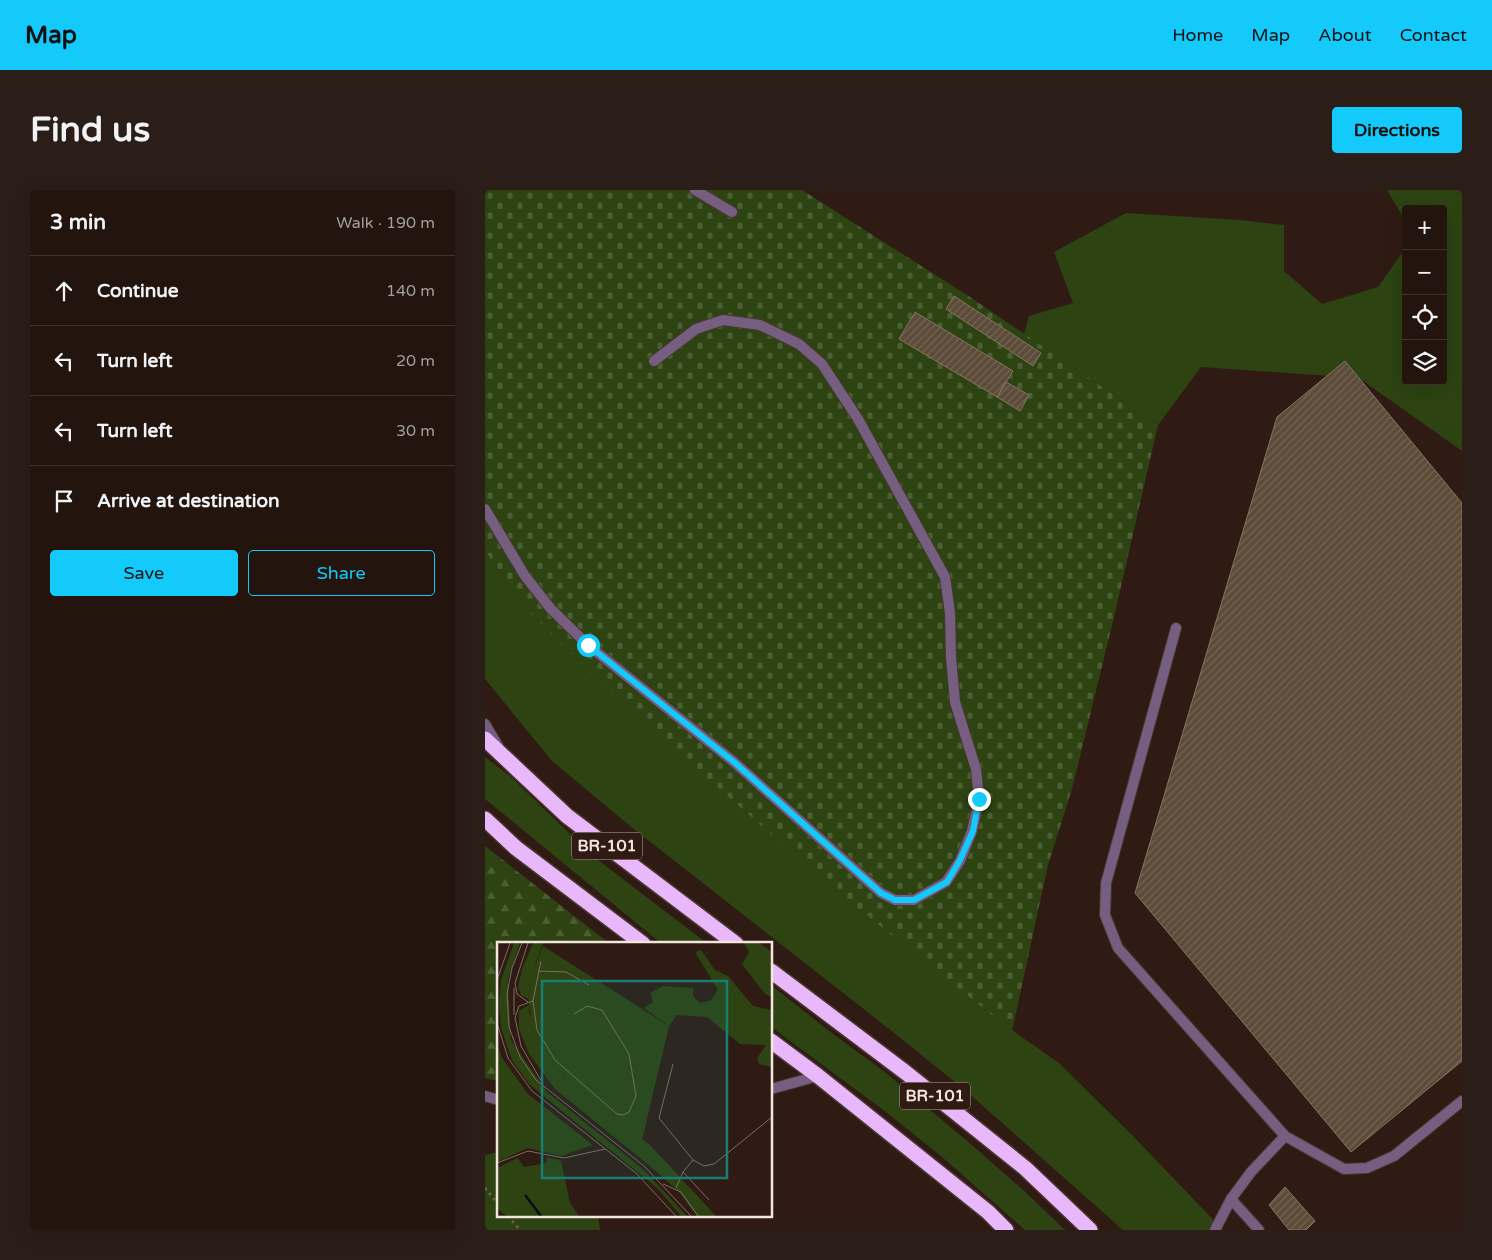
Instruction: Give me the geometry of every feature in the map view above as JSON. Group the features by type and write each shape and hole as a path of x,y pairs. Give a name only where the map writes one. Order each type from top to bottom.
{"highway":[{"name":"BR-101","path":"485,739 567,816 733,942"},
{"name":"BR-101","path":"485,818 516,848 640,942"},
{"name":"BR-101","path":"773,973 905,1072 1025,1168 1090,1230"},
{"name":"BR-101","path":"773,1042 818,1076 980,1206 1006,1230"}],"lane":[{"path":"695,190 732,212"},
{"path":"485,509 525,576 551,609 588,645 734,762 881,893 895,900 914,900 947,882 960,860 973,831 979,799 976,769 955,702 950,612 945,578 857,419 822,364 799,344 760,325 723,320 696,329 654,361"},
{"path":"1176,628 1106,883 1105,915 1118,948 1285,1136 1344,1169 1367,1168 1393,1156 1462,1101"},
{"path":"485,724 505,758"},
{"path":"773,1088 818,1076"},
{"path":"1215,1230 1231,1199 1251,1172 1285,1136"},
{"path":"1231,1199 1259,1230"}],"path":[{"path":"485,1188 497,1203"},
{"path":"509,1218 520,1230"}],"green space":[{"path":"485,190 802,190 970,297 1158,425 1072,789 1048,865 1012,1031 829,885 618,700 526,609 485,551"},
{"path":"1387,190 1462,190 1462,451 1359,378 1201,367 1158,425 1024,334 1029,316 1073,303 1054,252 1126,213 1240,220 1284,225 1284,271 1322,304 1378,287 1402,253 1402,385 1447,385 1447,205 1402,205 1402,215"},
{"path":"485,551 526,609 602,684 760,824 1009,1028 1059,1063 1131,1134 1223,1230 1123,1230 966,1091 630,826 552,761 485,679"},
{"path":"485,757 510,776 594,857 705,942 660,942 485,799"},
{"path":"485,846 607,942 497,942 497,1081 485,1078"},
{"path":"773,987 885,1072 1022,1189 1065,1230 1025,1230 942,1157 886,1112 773,1028"},
{"path":"497,1152 497,1218 598,1218 600,1230 485,1230 485,1155"}],"building":[{"path":"954,296 1041,353 1033,366 946,309"},
{"path":"915,312 1013,371 997,397 899,339"},
{"path":"1345,361 1462,503 1462,1061 1351,1152 1135,893 1277,417"},
{"path":"1006,382 1029,395 1020,411 997,397"},
{"path":"1285,1187 1315,1221 1306,1230 1289,1230 1269,1205"}],"route":[{"path":"588,645 734,762 881,893 895,900 914,900 947,882 960,860 973,831 979,799"}]}
